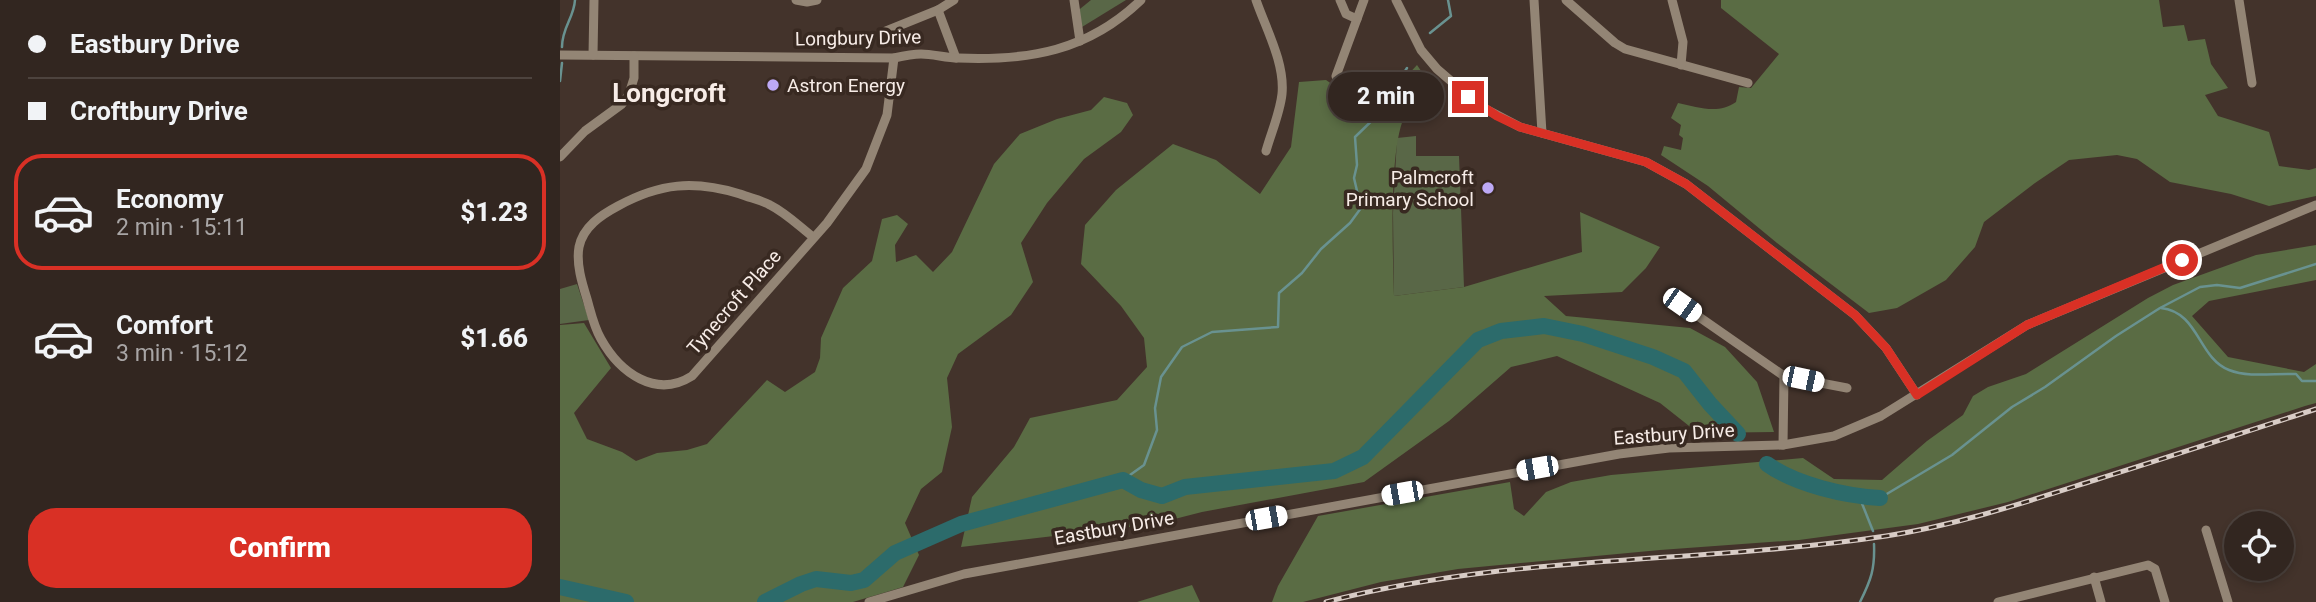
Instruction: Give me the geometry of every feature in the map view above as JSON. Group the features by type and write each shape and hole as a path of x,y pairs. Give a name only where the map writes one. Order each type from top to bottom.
{"street":[{"path":"593,55 594,0"},
{"path":"796,0 817,0"},
{"path":"886,31 938,10 954,0"},
{"path":"1074,0 1080,41"},
{"name":"Longbury Drive","path":"560,55 894,58 920,54 956,58 1027,57 1062,49 1080,41 1104,29 1141,0"},
{"path":"1256,0 1277,59 1282,83 1281,100 1266,152"},
{"path":"1340,0 1346,14 1357,19"},
{"path":"1336,76 1364,0"},
{"path":"1396,0 1421,50 1447,79 1480,106 1497,116 1542,133 1646,162 1686,184 1855,315 1886,348 1917,395"},
{"path":"1534,0 1542,133"},
{"path":"1566,0 1625,49 1748,83"},
{"path":"1672,0 1683,41 1681,65"},
{"path":"2239,0 2252,83"},
{"path":"938,10 956,58"},
{"path":"560,157 585,131 622,104 632,87 634,56"},
{"name":"Tynecroft Place","path":"813,237 770,205 751,198 707,186 667,186 622,203 592,223 579,246 578,260 581,280 595,324 610,353 646,382 657,386 682,382 700,369 850,194 872,158 887,115 894,58"},
{"name":"Eastbury Drive","path":"869,602 964,574 1619,454 1669,448 1783,445 1835,436 1881,416 2027,325 2316,205"},
{"path":"1682,305 1784,376 1847,388"},
{"path":"1783,445 1784,376"},
{"path":"2206,530 2228,602"},
{"path":"1998,602 2148,565 2155,569 2165,602"},
{"path":"2094,577 2101,602"}],"green space":[{"path":"1091,0 1126,0 1082,27 1075,13"},
{"path":"1721,0 2159,0 2163,27 2184,25 2188,41 2205,39 2211,64 2228,88 2205,95 2218,116 2269,132 2279,166 2309,170 2316,168 2316,196 2269,206 2231,194 2170,182 2137,159 2117,155 2069,160 1984,222 1975,247 1946,280 1897,308 1869,313 1708,186 1661,155 1664,146 1681,150 1681,125 1671,118 1678,103 1708,109 1729,106 1736,102 1739,87 1751,88 1779,54 1721,8"},
{"path":"1417,65 1432,87 1406,114 1396,149 1393,202 1394,296 1464,287 1582,252 1580,212 1660,247 1646,268 1622,292 1544,296 1566,316 1690,328 1725,347 1757,382 1774,432 1698,433 1660,403 1557,356 1511,367 1449,421 1364,482 1202,512 1155,524 961,547 972,497 1014,447 1030,418 1117,400 1147,367 1144,338 1121,306 1081,264 1085,225 1116,190 1173,144 1216,160 1260,194 1291,147 1299,82 1326,80 1373,112"},
{"path":"1104,97 1127,103 1133,115 1121,132 1084,159 1047,203 1021,243 1033,282 1011,315 958,354 947,378 952,427 942,472 921,489 905,523 919,555 903,587 853,602 560,602 560,325 584,323 611,368 574,413 587,439 622,452 636,461 657,453 687,450 707,444 767,380 785,392 815,372 820,358 821,338 843,288 872,261 882,219 897,215 908,224 895,245 896,262 916,255 933,272 952,252 994,164 1020,134 1057,119 1091,110"},
{"path":"1416,136 1416,156 1459,156 1464,287 1394,296 1393,213 1397,138"},
{"path":"2316,245 2316,280 2209,301 2192,316 2228,357 2304,372 2316,364 2316,403 2008,502 1918,524 1799,540 1458,569 1381,582 1303,602 1272,602 1278,586 1318,516 1510,482 1514,509 1524,516 1546,492 1571,482 1611,475 1803,458 1834,479 1882,480 1927,441 1963,415 1973,396 1988,387 2026,374 2148,298 2173,285 2256,255"},
{"path":"577,284 589,320 560,324 560,289"},
{"path":"1192,585 1200,602 1137,602"}],"waterway":[{"path":"562,47 575,0"},
{"path":"1430,33 1451,16 1448,0"},
{"path":"560,81 562,63"},
{"path":"1123,480 1144,465 1157,430 1155,408 1161,377 1182,347 1212,332 1278,327 1279,293 1302,273 1361,208 1354,178 1357,165 1355,137 1386,107 1392,91 1407,68"},
{"path":"1880,498 1952,455 2012,407 2160,308 2200,287 2217,285 2240,288 2316,264"},
{"path":"2161,308 2174,311 2183,318 2211,356 2229,370 2253,375 2296,374 2302,381 2316,381"},
{"path":"765,602 816,579 851,583 864,580 895,553 961,524 1123,480 1141,490 1162,496 1185,487 1334,471 1363,457 1478,340 1501,331 1544,326 1583,334 1653,357 1684,371 1738,434"},
{"path":"1767,464 1792,478 1822,488 1880,498"},
{"path":"1859,496 1873,531"},
{"path":"1860,602 1872,574 1874,544"},
{"path":"560,587 626,602"}],"railway":[{"path":"1326,602 1464,575 1816,545 1913,531 2018,504 2316,409"}],"place":[{"name":"Astron Energy","path":"773,85"},
{"name":"Palmcroft Primary School","path":"1488,188"}],"district":[{"name":"Longcroft","path":"669,93"}],"route":[{"path":"1468,97 1520,127 1646,162 1686,184 1855,315 1886,348 1917,395 2027,325 2182,260"}]}
